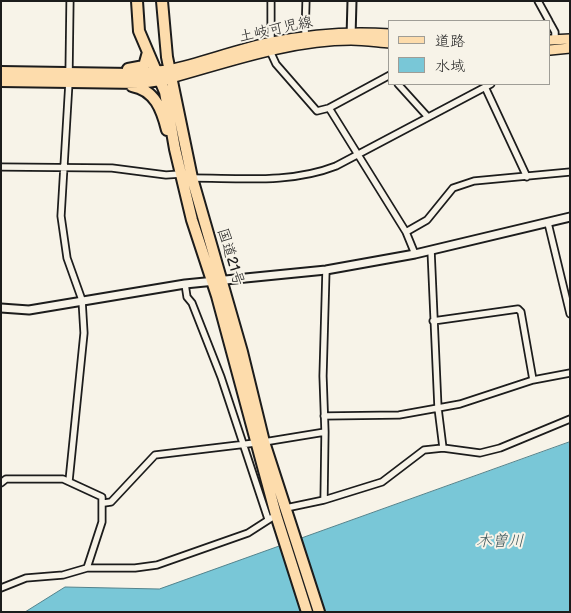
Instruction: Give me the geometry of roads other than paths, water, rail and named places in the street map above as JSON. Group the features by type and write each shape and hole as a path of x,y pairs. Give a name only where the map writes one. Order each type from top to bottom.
{"highway":[{"path":"137,1 139,32 148,52 165,75"},
{"path":"162,1 165,75"},
{"path":"1,81 69,78 102,68 129,69 144,66 148,52"},
{"path":"1,72 134,86 152,94 164,120 169,140 175,149"},
{"path":"88,73 165,75"},
{"path":"94,82 140,83 165,75"},
{"name":"国道21号","path":"165,75 175,149 181,174 216,281 242,352 254,443 274,519 307,612"},
{"name":"国道21号","path":"165,75 216,281"},
{"name":"国道21号","path":"254,443 286,508 319,612"}],"main road":[{"name":"土岐可児線","path":"165,75 305,36 388,34"},
{"name":"土岐可児線","path":"270,47 310,44 351,36 388,43"},
{"path":"552,40 570,39"},
{"path":"551,50 570,48"}],"street":[{"path":"68,481 84,333 82,300 67,258 61,216 69,78 70,1"},
{"path":"272,1 270,47 276,64 317,111 328,108 388,76"},
{"path":"305,36 306,1"},
{"path":"351,36 352,1"},
{"path":"538,1 548,20"},
{"path":"551,25 555,32 552,40"},
{"path":"399,85 426,116"},
{"path":"192,178 289,178 313,175 488,86 527,177"},
{"path":"328,108 406,232 414,254"},
{"path":"1,167 64,166 112,168 166,176 181,174"},
{"path":"406,232 427,220 453,188 474,181 570,172"},
{"path":"1,308 29,310 185,284 326,270 414,254 570,216"},
{"path":"548,222 570,314"},
{"path":"431,250 438,408 443,448"},
{"path":"324,500 325,432 323,376 326,270"},
{"path":"185,284 187,297 192,303 221,377 254,443"},
{"path":"434,321 518,309 521,312 533,380"},
{"path":"324,416 399,415 460,404 533,380 570,373"},
{"path":"286,508 324,500 382,482 424,450 443,448 480,453 500,448 570,419"},
{"path":"104,503 111,502 155,455 325,432"},
{"path":"1,483 6,479 68,481 94,491 102,497 104,503 102,522 87,568"},
{"path":"1,588 26,578 63,575 87,568 134,568 156,565 248,533 274,519"}],"water":[{"name":"木曽川","path":"570,442 570,612 25,612 65,587 159,589"}]}
